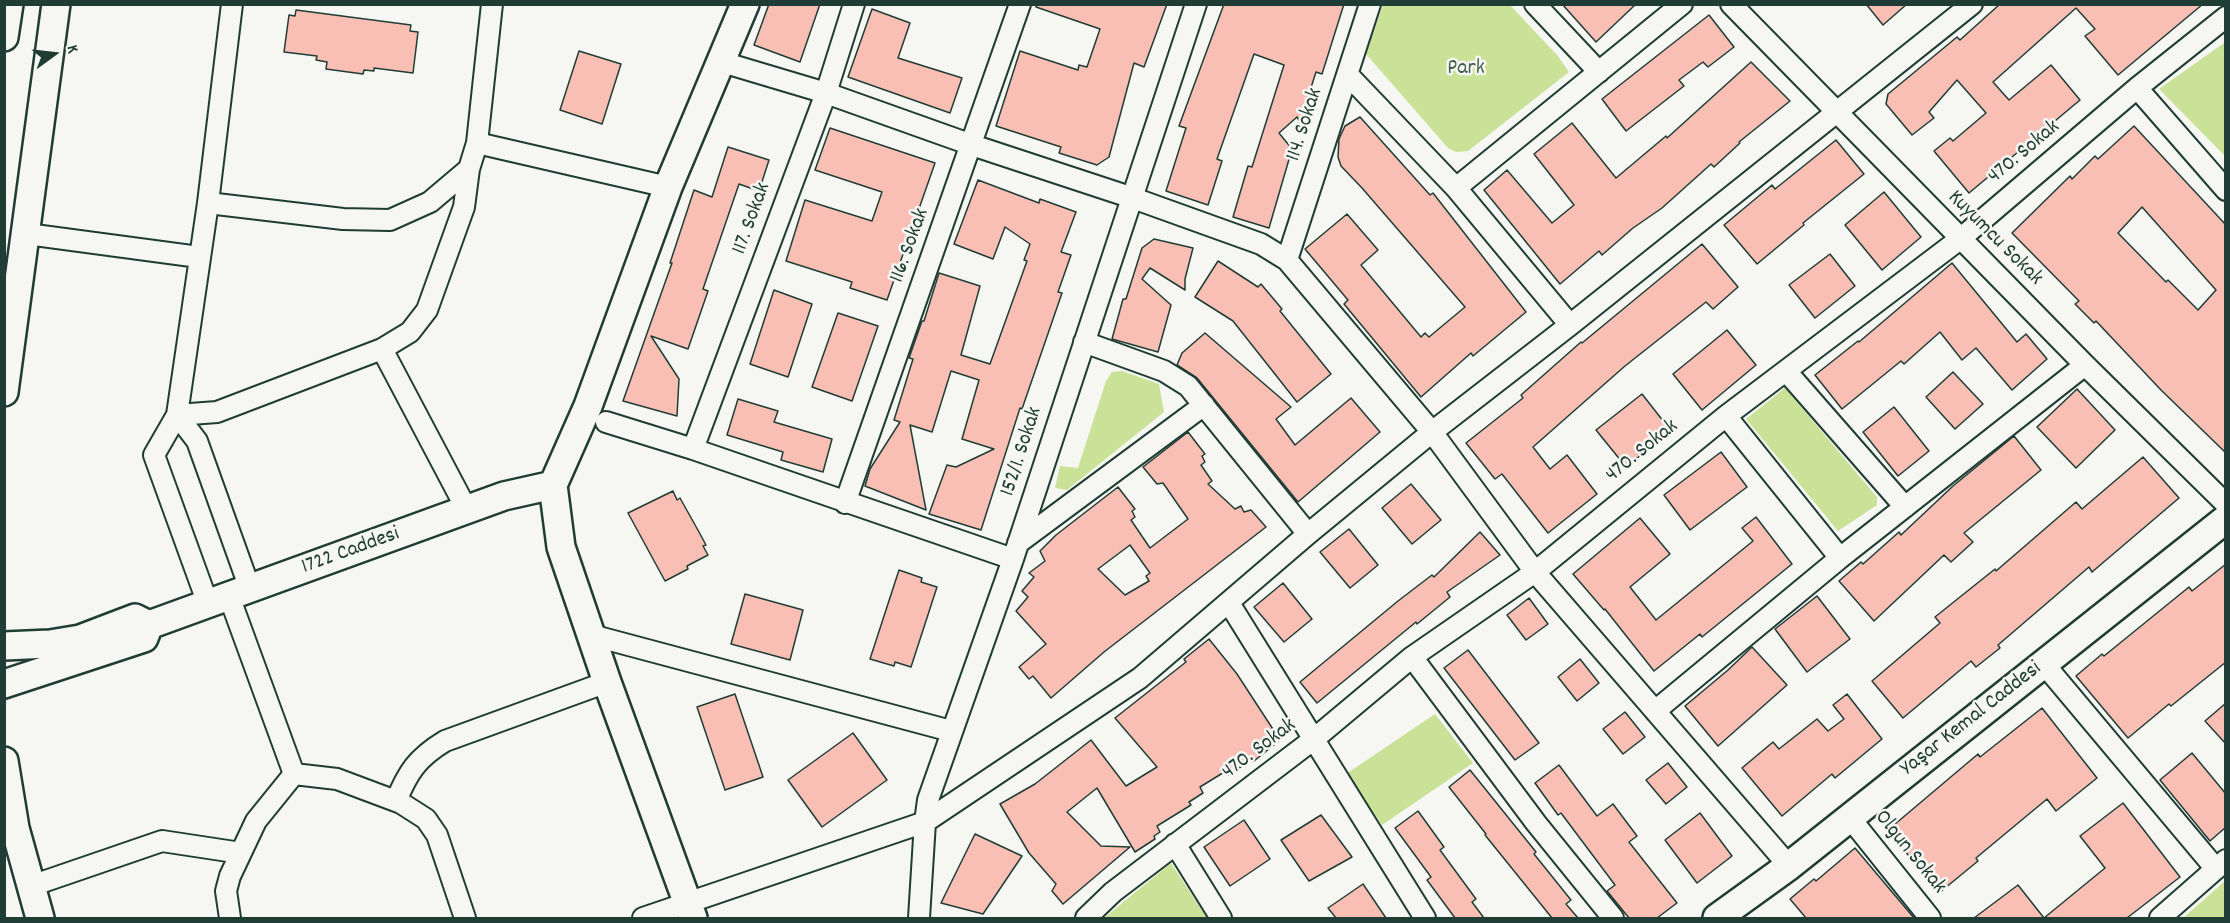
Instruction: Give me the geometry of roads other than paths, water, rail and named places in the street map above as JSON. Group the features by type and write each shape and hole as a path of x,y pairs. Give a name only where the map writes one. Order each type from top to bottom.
{"street":[{"path":"4,37 9,4"},
{"path":"4,392 27,234 56,4"},
{"path":"232,4 208,203 177,415 154,455 229,596 294,774"},
{"path":"177,415 217,412 382,349 410,332 427,310 464,207 469,169 477,143 492,4"},
{"path":"690,911 561,547 554,485 588,406 668,187 745,4"},
{"name":"117. Sokak","path":"693,449 826,93 854,4"},
{"name":"116. Sokak","path":"845,503 1020,4"},
{"name":"152/1. Sokak","path":"919,918 928,800 1015,551 1196,4"},
{"name":"114. Sokak","path":"1287,260 1371,4"},
{"path":"1535,4 1599,72"},
{"path":"1456,188 1682,4"},
{"name":"Kuyumcu Sokak","path":"1731,4 1960,239 2226,504"},
{"path":"643,918 690,911 925,822 1140,678 1308,534 1432,432 1570,325 1972,4"},
{"name":"470. Sokak","path":"1086,918 1113,892 1314,739 1413,657 1535,572 1725,416 1960,239 2138,88 2226,17"},
{"path":"722,62 826,93 972,145 1133,198 1260,244 1287,260 1432,432 1535,572 1789,866"},
{"path":"1348,75 1456,188 1570,325"},
{"path":"2138,88 2226,190"},
{"path":"477,143 668,187"},
{"path":"208,203 343,219 390,220 430,201 469,169"},
{"path":"27,234 199,257"},
{"path":"1084,342 1164,371 1188,386 1308,534"},
{"path":"382,349 466,510"},
{"path":"1655,711 1840,558 2085,365"},
{"path":"1786,371 1905,507"},
{"path":"606,422 693,449 845,503 1015,551 1204,405"},
{"path":"177,415 197,441 229,596"},
{"path":"1725,416 1840,558"},
{"name":"1722 Caddesi","path":"4,646 50,644 80,639 135,618 149,625 504,496 554,485"},
{"name":"Yaşar Kemal Caddesi","path":"1717,918 1789,866 2226,519"},
{"path":"1229,603 1425,918"},
{"name":"1722 Caddesi","path":"4,684 144,638 149,625"},
{"path":"591,635 951,731"},
{"path":"1413,657 1536,823 1613,918"},
{"path":"2044,664 2221,864 2160,918"},
{"path":"396,801 407,774 428,751 445,741 607,682"},
{"path":"4,761 15,828 40,918"},
{"path":"294,774 337,779 396,801 426,819 437,835 465,918"},
{"path":"231,918 226,891 240,853 256,821 294,774"},
{"name":"Olgun Sokak","path":"1850,818 1930,918"},
{"path":"31,886 162,841 240,853"},
{"path":"1175,844 1221,918"}],"park label":[{"name":"Park","path":"1466,70"}]}
